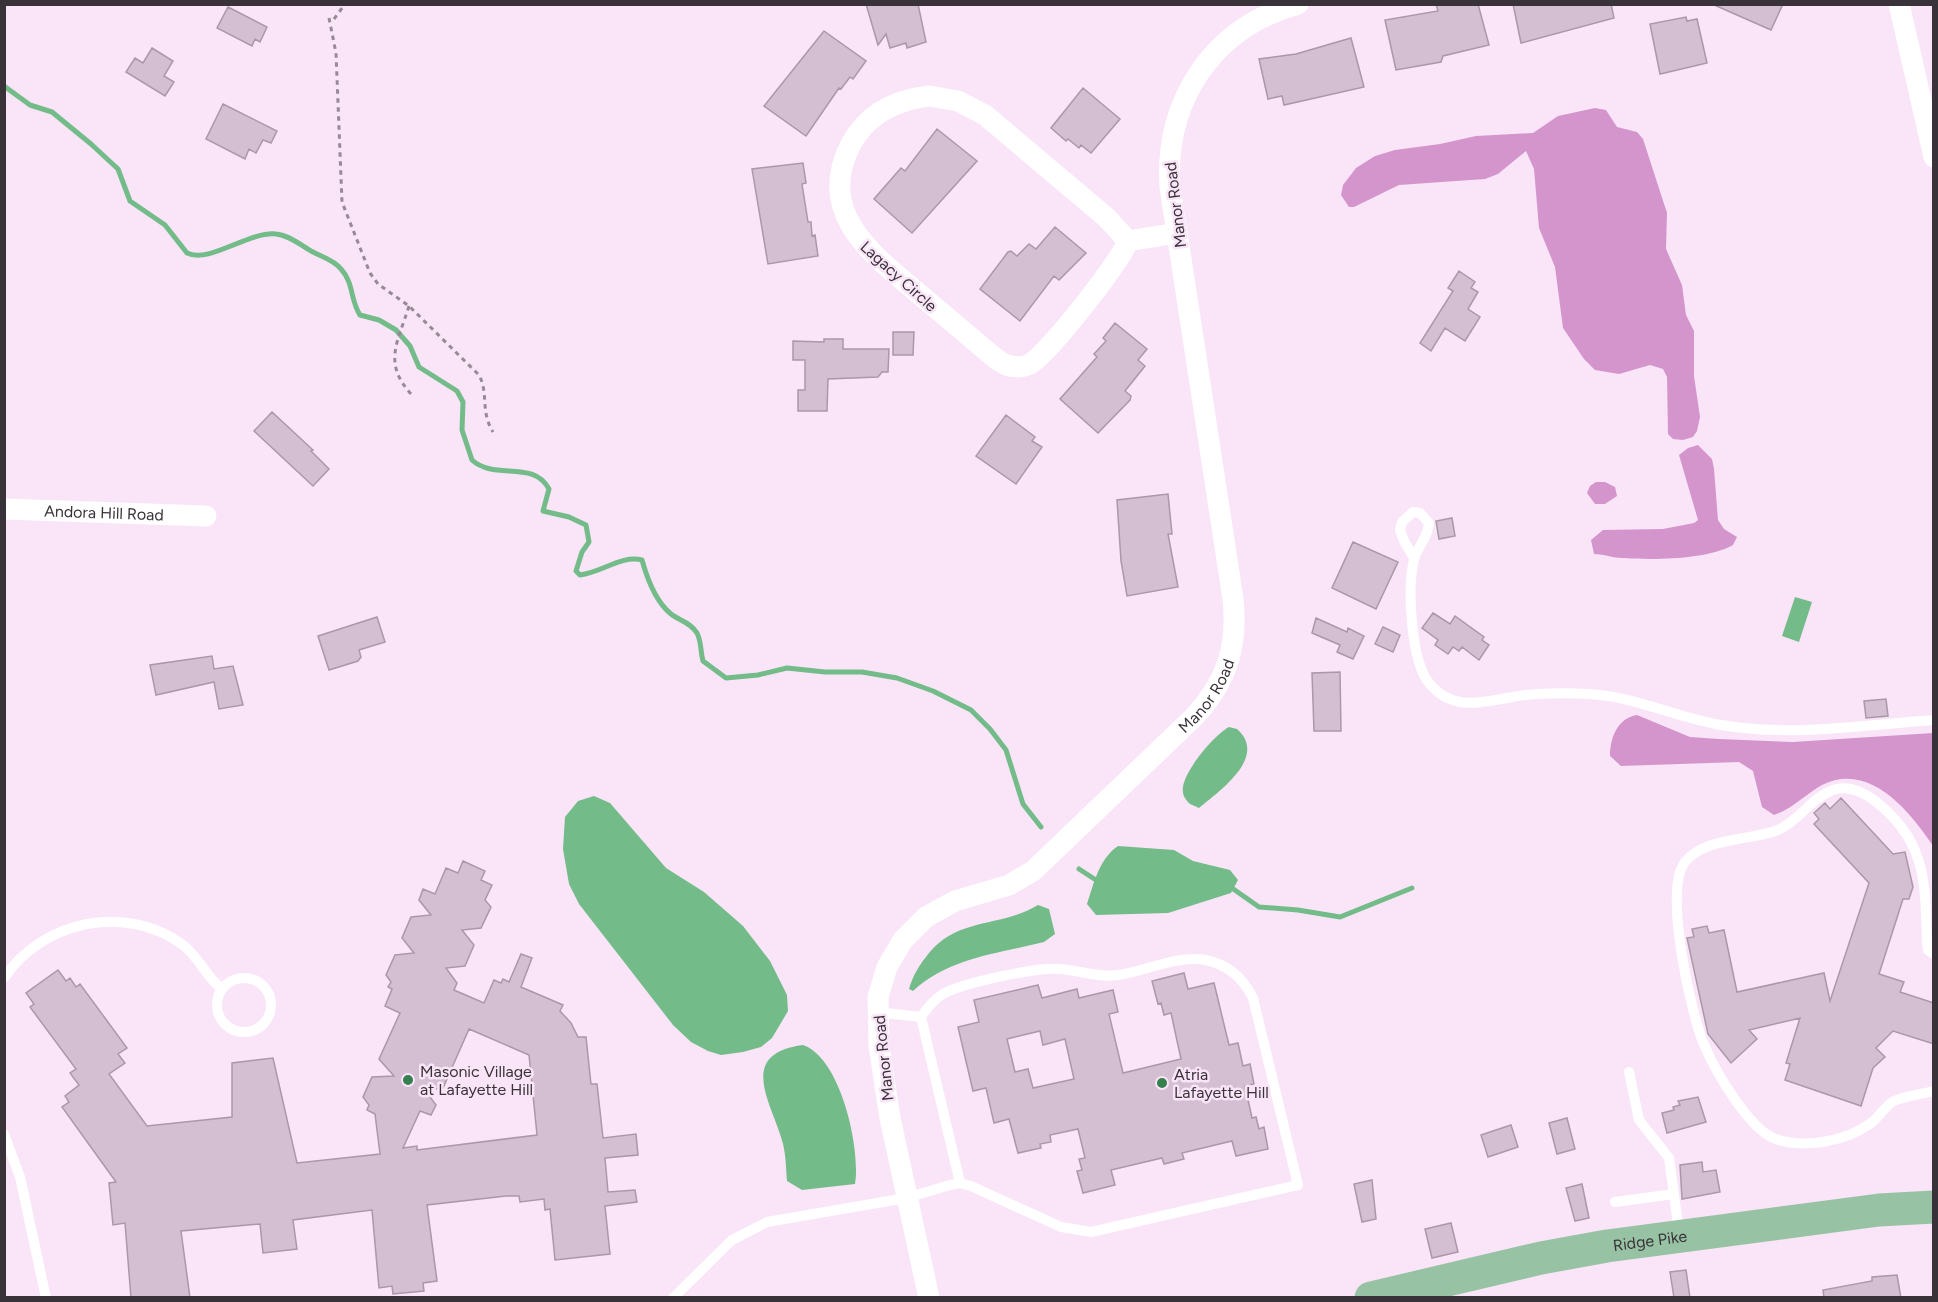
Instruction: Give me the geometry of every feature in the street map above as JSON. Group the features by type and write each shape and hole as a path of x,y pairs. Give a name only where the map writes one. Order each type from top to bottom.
{"main road":[{"name":"Ridge Pike","path":"1371,1298 1541,1258 1679,1236 1879,1210 1934,1207"}],"street":[{"name":"Manor Road","path":"929,1298 906,1198 879,1046 877,1012 881,982 887,967 913,929 940,908 969,896 1009,885 1045,861 1195,716 1214,692 1229,664 1235,634 1233,599 1170,187 1169,154 1175,121 1188,90 1208,59 1234,34 1266,15 1298,4"},
{"path":"1899,4 1934,157"},
{"name":"Lagacy Circle","path":"929,96 958,101 985,115 1107,218 1128,241 1114,267 1041,355 1024,366 1009,366 995,358 862,244 854,233 843,207 841,179 843,165 858,133 886,108 899,101 929,96"},
{"path":"1128,241 1177,233"},
{"name":"Andora Hill Road","path":"4,509 206,516"}],"lane":[{"path":"1414,558 1415,652 1424,677 1440,694 1452,701 1477,704 1525,695 1591,694 1625,699 1721,725 1765,730 1934,720"},
{"path":"1934,954 1928,950 1926,943 1925,894 1917,850 1890,814 1858,791 1834,790 1819,798 1779,830 1700,850 1684,863 1679,872 1676,895 1677,922 1701,1038 1747,1117 1764,1134 1776,1140 1801,1143 1840,1138 1869,1124 1895,1101 1934,1091"},
{"path":"4,978 21,958 50,937 85,924 122,922 154,929 176,940 192,953 210,978 222,989"},
{"path":"673,1298 719,1251 755,1227 782,1218 906,1198 960,1183 1061,1227 1091,1232 1298,1185 1253,998 1242,980 1225,966 1194,959 1118,975 1103,976 1059,969 1037,970 952,990 936,999 921,1017"},
{"path":"238,978 258,981 270,996 272,1006 263,1024 245,1032 227,1025 217,1008 222,989 238,978"},
{"path":"877,1012 921,1017"},
{"path":"921,1017 960,1183"},
{"path":"1629,1072 1636,1112 1644,1129 1669,1158 1679,1236"},
{"path":"4,1134 23,1188 46,1298"},
{"path":"1615,1202 1674,1194"}],"path":[{"path":"334,19 345,4"},
{"path":"329,18 336,53 342,202 370,273 378,284 409,306 479,375 483,382 484,412 493,432"},
{"path":"409,306 394,350 395,372 412,395"}],"shaded area":[{"path":"1595,108 1606,110 1617,127 1637,132 1643,139 1667,213 1666,249 1682,285 1686,315 1694,331 1694,376 1700,417 1693,437 1683,440 1673,439 1668,434 1667,377 1663,369 1650,365 1619,374 1595,370 1584,359 1563,328 1555,267 1539,228 1534,169 1526,151 1498,174 1485,179 1399,185 1354,207 1349,207 1341,195 1343,185 1356,168 1375,156 1395,150 1476,136 1533,133 1558,116"},
{"path":"1698,445 1712,459 1718,520 1724,529 1737,537 1733,545 1709,554 1679,558 1634,559 1594,554 1591,540 1603,530 1663,529 1694,523 1698,520 1679,455 1688,448"},
{"path":"1596,482 1605,482 1615,487 1617,496 1605,504 1595,504 1587,493 1590,486"},
{"path":"1795,597 1812,602 1799,642 1782,636"},
{"path":"1637,715 1690,737 1719,739 1793,742 1933,733 1933,846 1913,818 1900,805 1886,793 1856,779 1839,779 1822,785 1787,809 1774,815 1762,807 1753,771 1739,762 1621,766 1610,756 1613,736 1624,720"},
{"path":"1229,727 1237,729 1245,740 1247,751 1244,762 1228,783 1199,808 1190,804 1184,797 1185,780 1201,754 1216,737"},
{"path":"594,796 610,803 666,868 704,892 743,926 770,961 787,995 788,1011 772,1038 761,1047 721,1055 691,1042 673,1025 579,904 569,884 563,849 565,817 578,801"},
{"path":"1118,846 1174,850 1193,861 1230,870 1238,880 1231,893 1168,913 1096,915 1087,904 1092,888 1106,858"},
{"path":"1038,905 1049,909 1055,934 1044,942 975,958 942,971 913,991 909,989 929,953 953,934 1024,912"},
{"path":"803,1045 816,1053 828,1067 846,1106 855,1149 855,1184 802,1190 787,1181 784,1149 767,1098 764,1070 770,1059 782,1050"}],"building":[{"path":"866,4 918,4 926,42 907,48 906,43 890,48 886,34 878,45"},
{"path":"1436,4 1478,4 1489,45 1443,56 1441,62 1396,70 1385,20 1438,11"},
{"path":"1513,4 1611,4 1614,18 1521,43"},
{"path":"1712,4 1783,4 1771,30"},
{"path":"228,7 267,27 260,42 255,39 252,46 217,28"},
{"path":"1686,17 1687,21 1697,19 1707,63 1660,74 1650,24"},
{"path":"824,31 866,61 853,79 850,77 841,89 839,88 806,136 764,106"},
{"path":"1351,38 1364,87 1284,105 1282,96 1268,99 1259,59 1296,54"},
{"path":"152,48 173,61 164,76 174,82 165,96 126,72 135,58 143,63"},
{"path":"1083,88 1120,119 1091,153 1081,145 1079,148 1068,139 1066,141 1051,128"},
{"path":"223,104 277,131 271,143 263,140 256,153 249,149 245,159 206,139"},
{"path":"937,129 977,161 912,233 874,199 901,168 905,171"},
{"path":"803,163 806,183 802,184 808,222 811,222 812,236 815,235 818,256 768,264 752,169"},
{"path":"1055,227 1086,253 1059,280 1054,276 1020,321 980,289 1008,252 1011,251 1017,256 1029,244 1036,249"},
{"path":"1459,271 1475,282 1471,288 1478,292 1468,309 1480,317 1465,341 1445,328 1431,351 1420,343 1453,291 1448,288"},
{"path":"1115,323 1147,349 1138,360 1145,366 1125,391 1131,396 1130,400 1098,433 1060,399 1097,357 1094,354 1106,341 1103,338"},
{"path":"893,332 914,332 913,355 893,355"},
{"path":"824,339 843,339 843,349 889,349 888,372 882,372 878,377 828,379 827,411 798,411 798,390 805,390 805,360 793,360 793,341 824,342"},
{"path":"272,412 313,450 311,451 329,469 313,486 254,431"},
{"path":"1006,415 1035,437 1032,441 1042,447 1016,484 976,456"},
{"path":"1168,494 1172,534 1168,534 1178,587 1127,596 1121,561 1117,500"},
{"path":"1452,518 1455,536 1439,539 1436,521"},
{"path":"1353,542 1398,562 1376,609 1332,588"},
{"path":"1433,613 1450,624 1455,616 1484,637 1482,640 1489,645 1479,660 1462,647 1459,651 1453,647 1448,654 1435,645 1438,640 1422,628"},
{"path":"377,617 385,642 359,650 361,657 358,661 329,670 318,636"},
{"path":"1316,618 1347,632 1348,628 1364,636 1353,659 1337,652 1340,645 1312,633"},
{"path":"1383,627 1400,635 1393,652 1375,644"},
{"path":"212,656 214,669 233,666 243,705 219,709 214,682 156,695 150,665"},
{"path":"1340,672 1341,731 1314,731 1312,673"},
{"path":"1886,699 1888,716 1866,718 1864,701"},
{"path":"1841,798 1893,854 1905,852 1913,887 1909,899 1903,899 1879,974 1904,982 1900,992 1934,1003 1934,1044 1893,1031 1876,1048 1885,1057 1873,1068 1861,1106 1785,1080 1790,1064 1786,1063 1800,1018 1749,1030 1757,1039 1731,1063 1708,1034 1687,938 1694,937 1692,929 1707,926 1709,933 1724,930 1737,992 1824,973 1830,1001 1869,883 1814,824 1819,819 1814,813 1825,803 1830,809"},
{"name":"Masonic Village at Lafayette Hill","path":"463,861 485,871 481,880 492,885 485,900 491,907 481,928 462,930 474,945 465,966 446,968 457,983 454,990 484,1003 494,980 501,983 503,979 509,982 521,954 532,958 521,987 563,1005 560,1011 571,1023 578,1037 586,1037 591,1084 597,1084 603,1138 636,1134 638,1155 605,1158 608,1192 635,1190 637,1202 605,1206 610,1254 555,1260 550,1209 545,1210 544,1199 520,1202 519,1196 506,1196 427,1205 437,1281 423,1283 424,1291 393,1294 392,1286 379,1288 372,1210 293,1220 297,1249 263,1253 260,1224 181,1231 190,1298 131,1298 125,1223 113,1225 109,1183 116,1182 62,1107 69,1102 65,1096 79,1085 70,1073 76,1069 30,1007 34,1004 26,993 58,970 66,981 70,978 76,987 80,984 127,1048 118,1054 125,1063 109,1074 147,1126 232,1117 232,1063 273,1058 297,1163 380,1154 375,1114 367,1110 369,1105 363,1097 372,1077 394,1076 379,1059 400,1013 385,1006 392,989 388,987 391,982 386,975 395,955 414,953 402,938 411,917 431,915 419,900 423,889 435,894 446,868 458,873","holes":["469,1029 529,1055 537,1135 417,1150 417,1146 403,1148 420,1111 431,1115 436,1105 425,1090 443,1088"]},
{"name":"Atria Lafayette Hill","path":"1184,973 1188,989 1214,983 1229,1045 1238,1043 1243,1066 1250,1064 1254,1084 1245,1086 1252,1118 1256,1117 1259,1129 1264,1127 1268,1149 1236,1156 1232,1141 1182,1153 1184,1159 1164,1164 1162,1158 1111,1170 1115,1185 1083,1193 1077,1171 1082,1170 1079,1159 1085,1158 1078,1129 1050,1135 1051,1142 1040,1144 1041,1148 1018,1153 1009,1119 994,1123 986,1088 973,1091 958,1027 979,1022 974,1000 1038,985 1042,998 1077,989 1079,998 1113,990 1118,1012 1109,1014 1123,1073 1181,1059 1171,1013 1164,1015 1161,1003 1158,1004 1152,981","holes":["1040,1031 1043,1045 1065,1039 1074,1079 1033,1088 1028,1069 1015,1072 1007,1039"]},
{"path":"1698,1097 1706,1122 1667,1133 1662,1113 1674,1110 1673,1107 1680,1105 1678,1101"},
{"path":"1567,1118 1575,1149 1557,1154 1549,1123"},
{"path":"1511,1125 1518,1147 1488,1157 1481,1135"},
{"path":"1702,1162 1703,1172 1716,1170 1720,1192 1682,1199 1680,1165"},
{"path":"1372,1180 1376,1219 1362,1222 1354,1184"},
{"path":"1582,1184 1589,1218 1575,1221 1566,1188"},
{"path":"1451,1223 1458,1252 1432,1258 1425,1229"},
{"path":"1686,1270 1690,1298 1674,1298 1670,1272"},
{"path":"1897,1275 1901,1298 1824,1298 1823,1290 1872,1281 1872,1277"}],"waterway":[{"path":"4,86 30,105 52,112 91,144 118,169 130,201 165,225 187,253 206,254 254,237 276,234 291,239 338,266 348,280 360,315 379,320 396,330 410,346 419,367 457,391 463,402 462,430 472,460 491,469 524,472 542,480 549,489 543,511 569,517 586,525 589,542 582,552 576,571 580,575 627,560 642,560 649,582 661,603 671,614 694,629 700,640 703,661 726,678 758,675 787,668 825,672 862,672 897,678 933,691 971,710 1006,750 1023,804 1041,827"},
{"path":"1079,869 1099,882"},
{"path":"1229,886 1259,907 1298,910 1340,917 1412,888"}],"place":[{"name":"Masonic Village at Lafayette Hill","path":"408,1080"},
{"name":"Atria Lafayette Hill","path":"1162,1083"}]}
